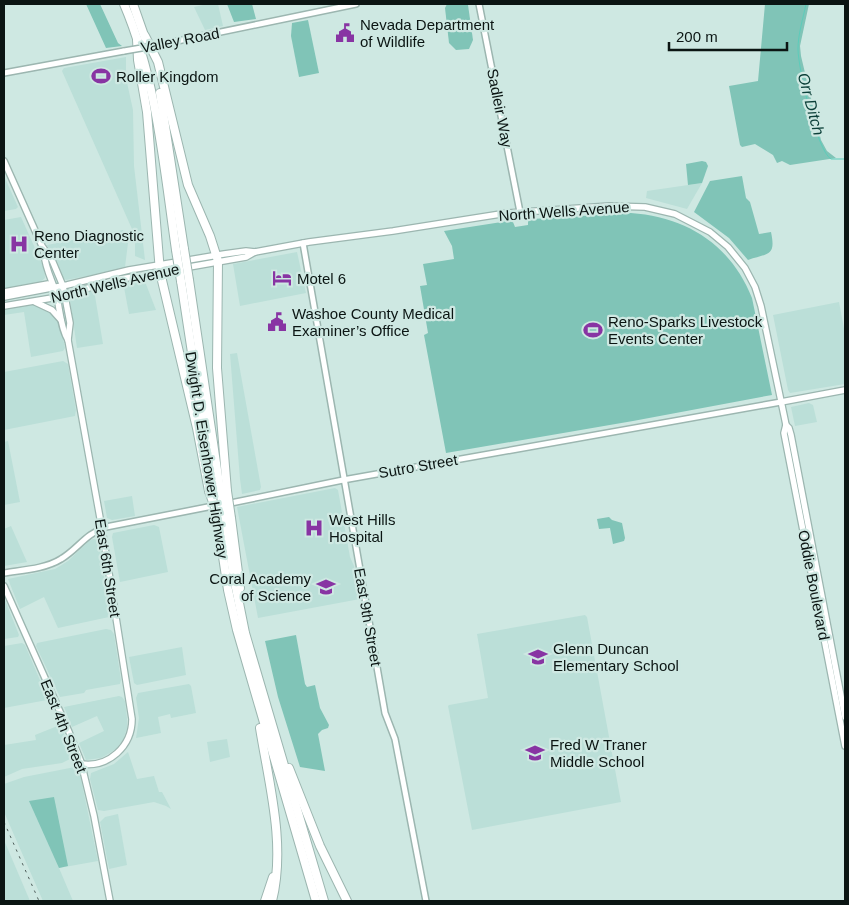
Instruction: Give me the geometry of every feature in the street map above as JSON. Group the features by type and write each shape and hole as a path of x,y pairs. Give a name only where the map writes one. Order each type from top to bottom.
{"highway":[{"name":"Dwight D. Eisenhower Highway","path":"124,4 146,68 157,122 180,249 217,491 224,519 240,610 324,901"},
{"name":"Dwight D. Eisenhower Highway","path":"133,4 145,36 162,103 180,249"},
{"path":"145,36 158,62 188,185 218,258 217,491"},
{"path":"137,40 138,60 147,112 160,269 197,428 217,491"},
{"name":"Dwight D. Eisenhower Highway","path":"217,491 216,510 224,519 233,616 316,901"},
{"path":"256,696 276,822 278,867 272,901"},
{"path":"280,752 293,778 320,846 347,901"},
{"path":"265,901 272,881 277,853"}],"main road":[{"name":"East 6th Street","path":"4,161 44,251 47,268 55,288 62,323 68,340 102,528 132,724 128,741 123,749 103,762 89,765 81,764"},
{"name":"North Wells Avenue","path":"4,306 66,294 160,269 246,251 255,252 303,243 520,212 609,206 644,207 680,216 716,236 737,258 756,287 762,306 781,402"},
{"name":"East 6th Street","path":"44,251 52,260 64,286 70,323 68,340"},
{"path":"39,286 46,281 47,268"},
{"name":"North Wells Avenue","path":"4,298 64,286 109,274 160,269"},
{"path":"4,292 48,284 55,288"},
{"path":"32,301 52,310 62,323"},
{"name":"Sutro Street","path":"781,402 845,390"},
{"name":"Oddie Boulevard","path":"781,402 786,426 784,433 845,746"},
{"name":"Oddie Boulevard","path":"786,426 790,430 845,717"},
{"name":"East 4th Street","path":"4,586 69,732 81,764 94,816 110,901"}],"street":[{"name":"Valley Road","path":"4,73 164,44 356,4"},
{"name":"Sadleir Way","path":"479,4 520,212"},
{"name":"East 9th Street","path":"303,243 385,713 395,739 426,901"},
{"name":"Sutro Street","path":"4,574 55,563 68,554 83,539 102,528 343,480 781,402"}],"shaded area":[{"path":"218,4 223,26 205,30 194,7"},
{"path":"126,57 126,78 133,110 134,166 145,260 135,256 135,239 132,229 62,71 64,68"},
{"path":"4,176 18,207 16,209 4,211"},
{"path":"702,183 687,209 646,198 647,191"},
{"name":"Reno Diagnostic Center","path":"21,217 44,268 45,278 38,284 4,290 4,220"},
{"path":"123,230 128,243 125,267 123,269 66,280 62,277 47,245"},
{"path":"297,252 306,293 240,306 233,264"},
{"path":"144,279 156,310 129,314 123,282"},
{"path":"94,290 103,344 77,348 70,300 76,294"},
{"path":"839,302 845,334 845,384 790,393 773,315"},
{"path":"34,305 46,307 60,322 65,348 63,351 31,357 24,312 4,315 4,309"},
{"path":"237,353 261,487 260,490 242,494 230,354"},
{"path":"63,361 68,364 76,410 75,416 4,430 4,372"},
{"path":"809,403 813,405 817,422 795,426 791,407"},
{"path":"8,441 20,502 4,505 4,442"},
{"path":"335,488 338,490 360,599 258,618 237,507"},
{"path":"132,496 135,516 112,520 107,518 104,501"},
{"path":"154,525 159,527 168,572 120,582 112,537 113,533"},
{"path":"11,526 27,562 4,566 4,529"},
{"path":"93,539 98,540 99,544 110,613 109,617 58,628 44,597 20,609 8,579 55,569 68,561"},
{"path":"4,597 19,635 18,637 4,639"},
{"name":"Fred W Traner Middle School","path":"585,615 587,617 621,802 472,830 448,706 488,698 477,634"},
{"path":"106,629 111,630 114,634 120,684 60,697 36,646 37,643"},
{"path":"22,643 25,645 48,699 4,708 4,646"},
{"path":"182,647 186,675 137,685 134,683 129,657"},
{"path":"189,684 196,713 171,718 170,714 158,717 161,733 136,738 139,718 136,698 138,693"},
{"path":"119,696 125,701 127,718 127,728 123,740 116,749 101,758 86,760 79,743 104,731 97,716 72,727 64,707"},
{"path":"60,725 73,754 72,758 62,763 22,769 4,777 4,745 36,740 35,735"},
{"path":"227,739 230,757 210,762 207,742"},
{"path":"128,752 137,779 154,776 159,792 162,792 171,809 154,802 104,811 98,810 90,779 91,773 114,764"},
{"path":"75,767 81,779 98,861 59,868 73,901 43,901 4,812 4,784 24,777"},
{"path":"118,814 127,865 109,869 100,822 105,817"},
{"path":"4,840 30,901 4,901"}],"green space":[{"path":"86,4 100,4 118,43 122,46 106,48"},
{"path":"227,4 252,4 256,19 234,22"},
{"path":"447,4 468,5 473,40 469,49 456,50 449,43 445,8"},
{"path":"765,4 809,4 800,46 801,56 821,140 827,151 836,158 790,165 782,161 777,163 773,155 755,144 742,147 740,145 729,86 758,81"},
{"path":"308,20 319,73 299,77 291,36 292,23"},
{"path":"706,162 708,166 702,183 688,185 686,164"},
{"path":"742,176 746,198 750,202 759,234 771,232 772,240 769,252 748,260 729,238 694,212 710,181"},
{"name":"Reno-Sparks Livestock Events Center","path":"631,213 671,221 688,228 705,237 732,263 743,279 752,298 772,395 446,453 424,335 428,333 420,286 427,285 423,264 454,259 452,246 444,231 508,221 513,222 515,227 528,225 528,221 532,219"},
{"path":"609,517 622,523 624,541 613,544 610,528 599,529 597,519"},
{"path":"296,635 305,684 307,687 315,685 320,708 329,725 328,728 318,734 325,771 300,767 278,697 265,641"},
{"path":"54,797 68,866 59,868 29,801"}],"waterway":[{"name":"Orr Ditch","path":"806,4 798,49 809,108 814,126 826,153 831,159 845,159"}],"railway":[{"path":"4,822 39,901"}],"place":[{"name":"Nevada Department of Wildlife","path":"345,33"},
{"name":"Roller Kingdom","path":"101,76"},
{"name":"Reno Diagnostic Center","path":"19,244"},
{"name":"Motel 6","path":"282,278"},
{"name":"Washoe County Medical Examiner’s Office","path":"277,322"},
{"name":"Reno-Sparks Livestock Events Center","path":"593,330"},
{"name":"West Hills Hospital","path":"314,528"},
{"name":"Coral Academy of Science","path":"326,587"},
{"name":"Glenn Duncan Elementary School","path":"538,657"},
{"name":"Fred W Traner Middle School","path":"535,753"}]}
